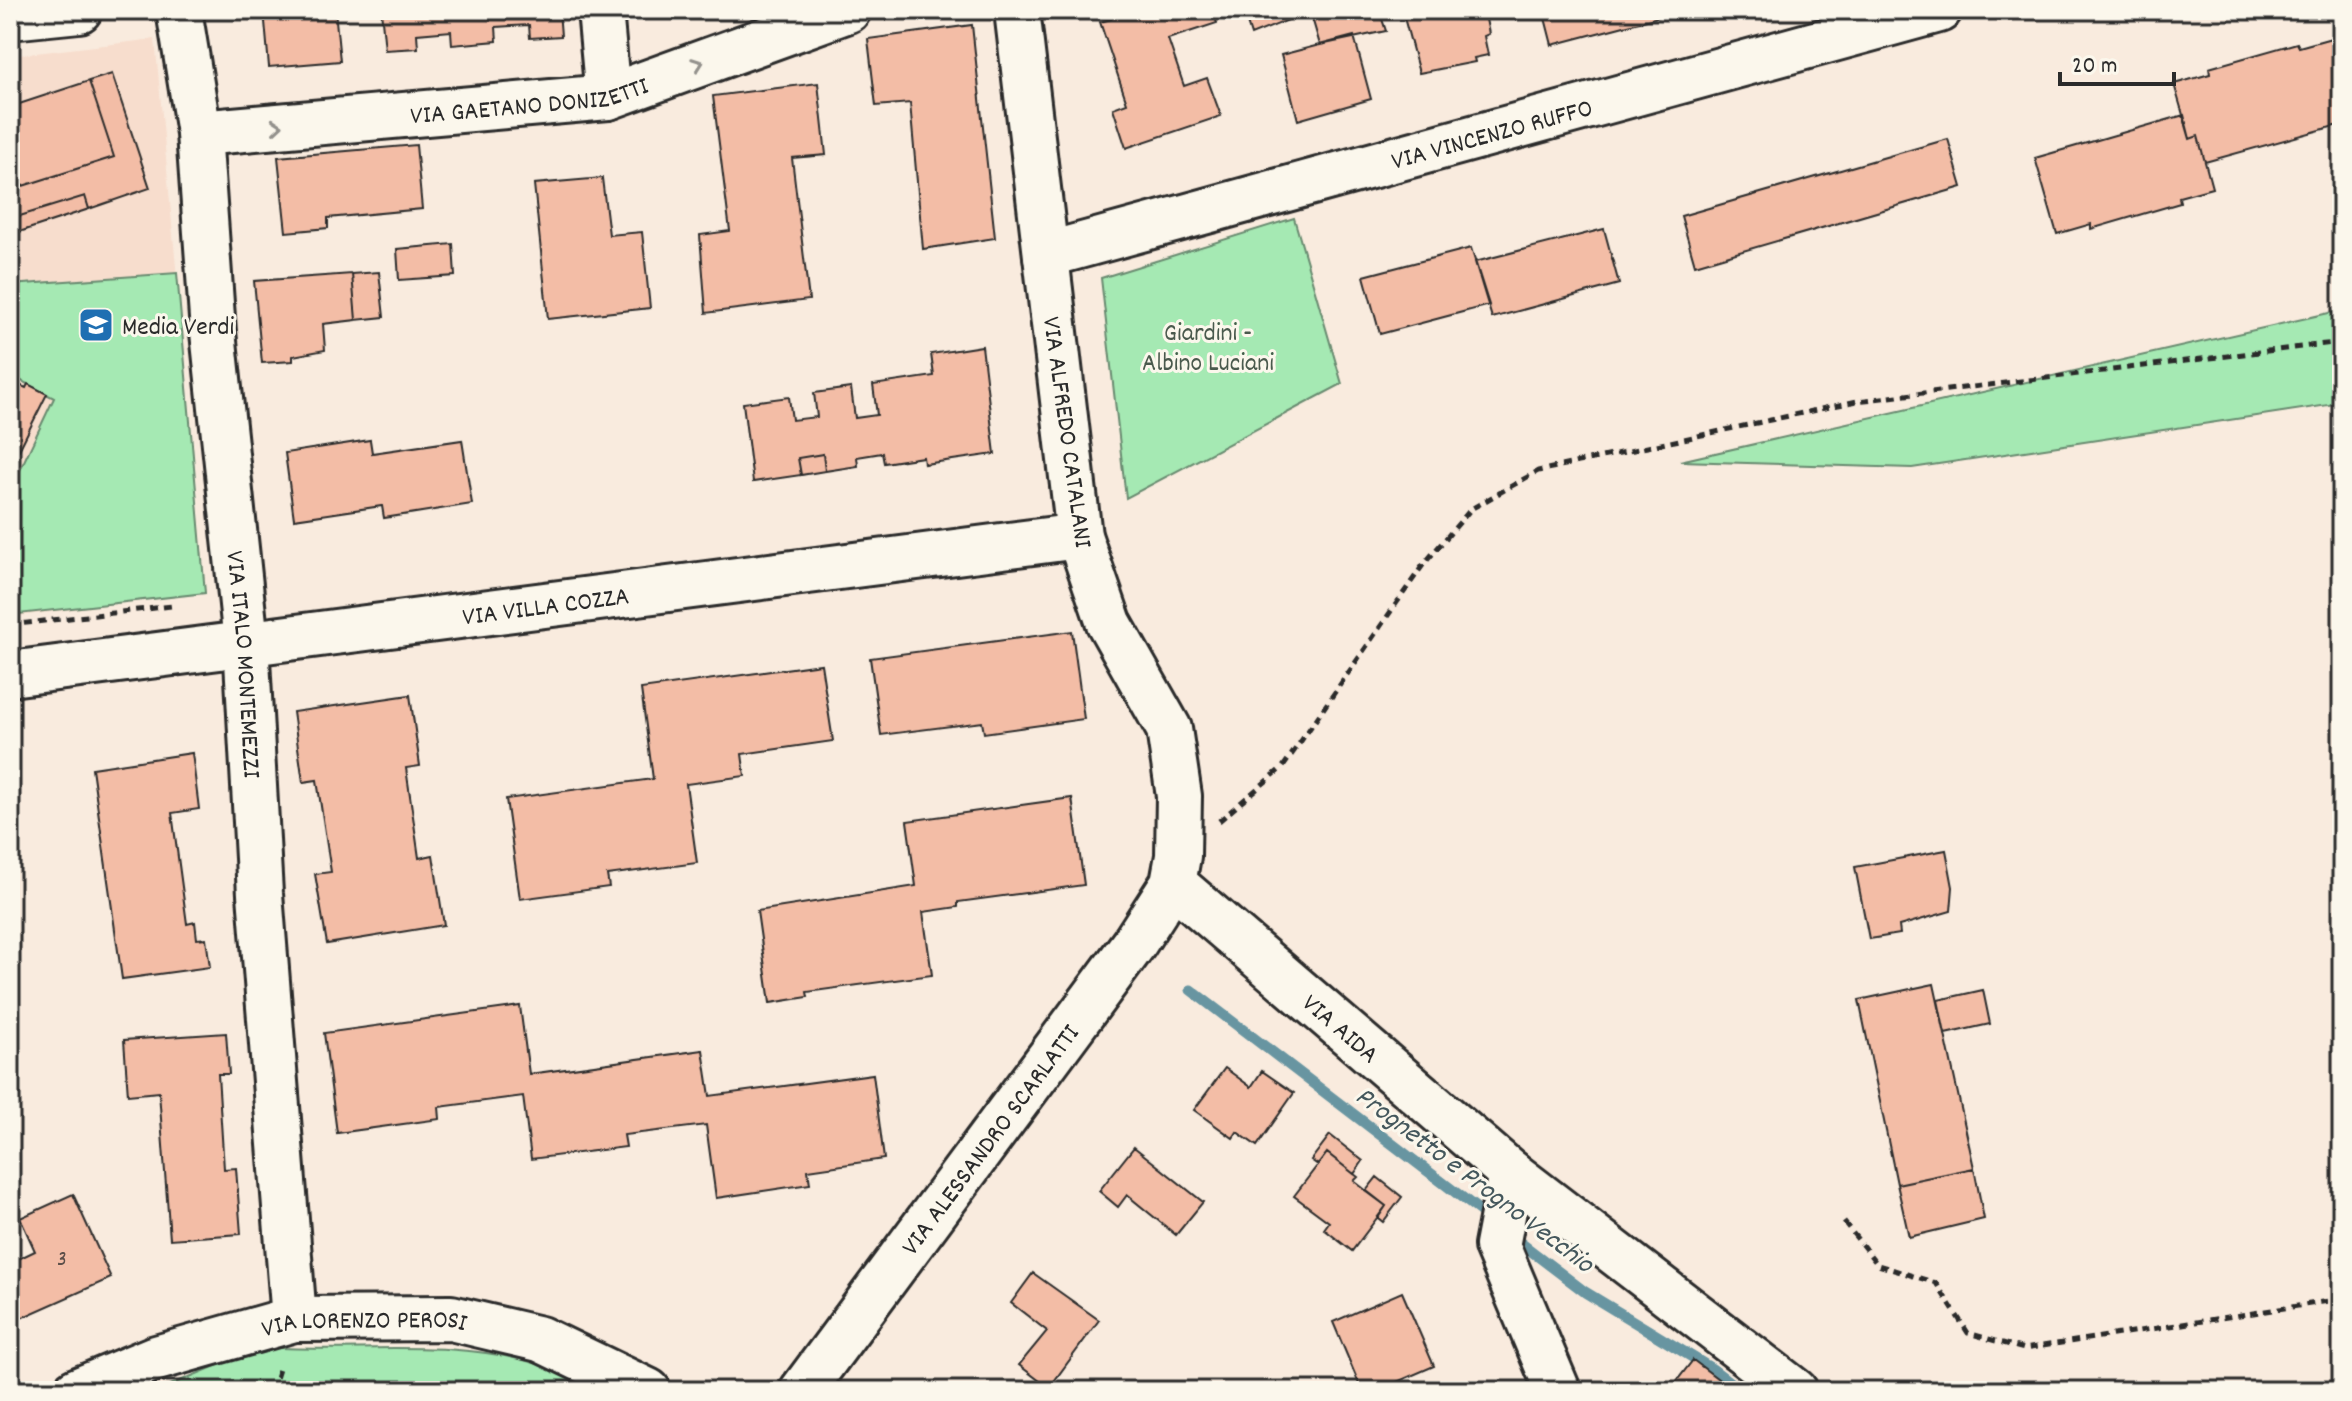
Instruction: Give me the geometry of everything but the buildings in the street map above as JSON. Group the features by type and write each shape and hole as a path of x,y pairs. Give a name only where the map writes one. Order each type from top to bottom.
{"street":[{"path":"10,17 79,10"},
{"name":"VIA ITALO MONTEMEZZI","path":"179,10 199,133 213,332 246,642 260,894 294,1319"},
{"path":"600,10 608,97"},
{"name":"VIA GAETANO DONIZETTI","path":"199,133 608,97 848,10"},
{"name":"VIA ALFREDO CATALANI","path":"1017,10 1079,536 1109,623 1169,729 1179,796 1176,869"},
{"name":"VIA VINCENZO RUFFO","path":"1046,255 1939,10"},
{"name":"VIA VILLA COZZA","path":"10,674 1079,536"},
{"name":"VIA AIDA","path":"1176,869 1511,1173 1795,1391"},
{"name":"VIA ALESSANDRO SCARLATTI","path":"802,1391 1125,955 1176,869"},
{"path":"1511,1173 1497,1246 1558,1391"},
{"name":"VIA LORENZO PEROSI","path":"76,1391 153,1359 294,1319 451,1318 540,1339 648,1391"}],"path":[{"path":"1176,869 1283,767 1423,565 1471,509 1538,471 1857,401 2342,342"},
{"path":"10,625 172,606"},
{"path":"1844,1222 1878,1265 1936,1283 1968,1333 2024,1349 2342,1299"}],"shaded area":[{"name":"Media Verdi","path":"155,39 206,593 10,617 10,56"}],"green space":[{"name":"Giardini - Albino Luciani","path":"1294,218 1342,384 1126,498 1101,278"},
{"path":"177,273 205,593 10,615 10,491 54,398 10,375 10,285"},
{"path":"2342,310 2342,403 1912,468 1680,461"},
{"path":"261,1347 478,1352 548,1367 584,1391 156,1391"}],"waterway":[{"name":"Prognetto e Progno Vecchio","path":"1191,990 1493,1221"},
{"name":"Prognetto e Progno Vecchio","path":"1509,1234 1585,1292 1712,1369 1741,1391"}],"place":[{"name":"Media Verdi","path":"96,325"}]}
